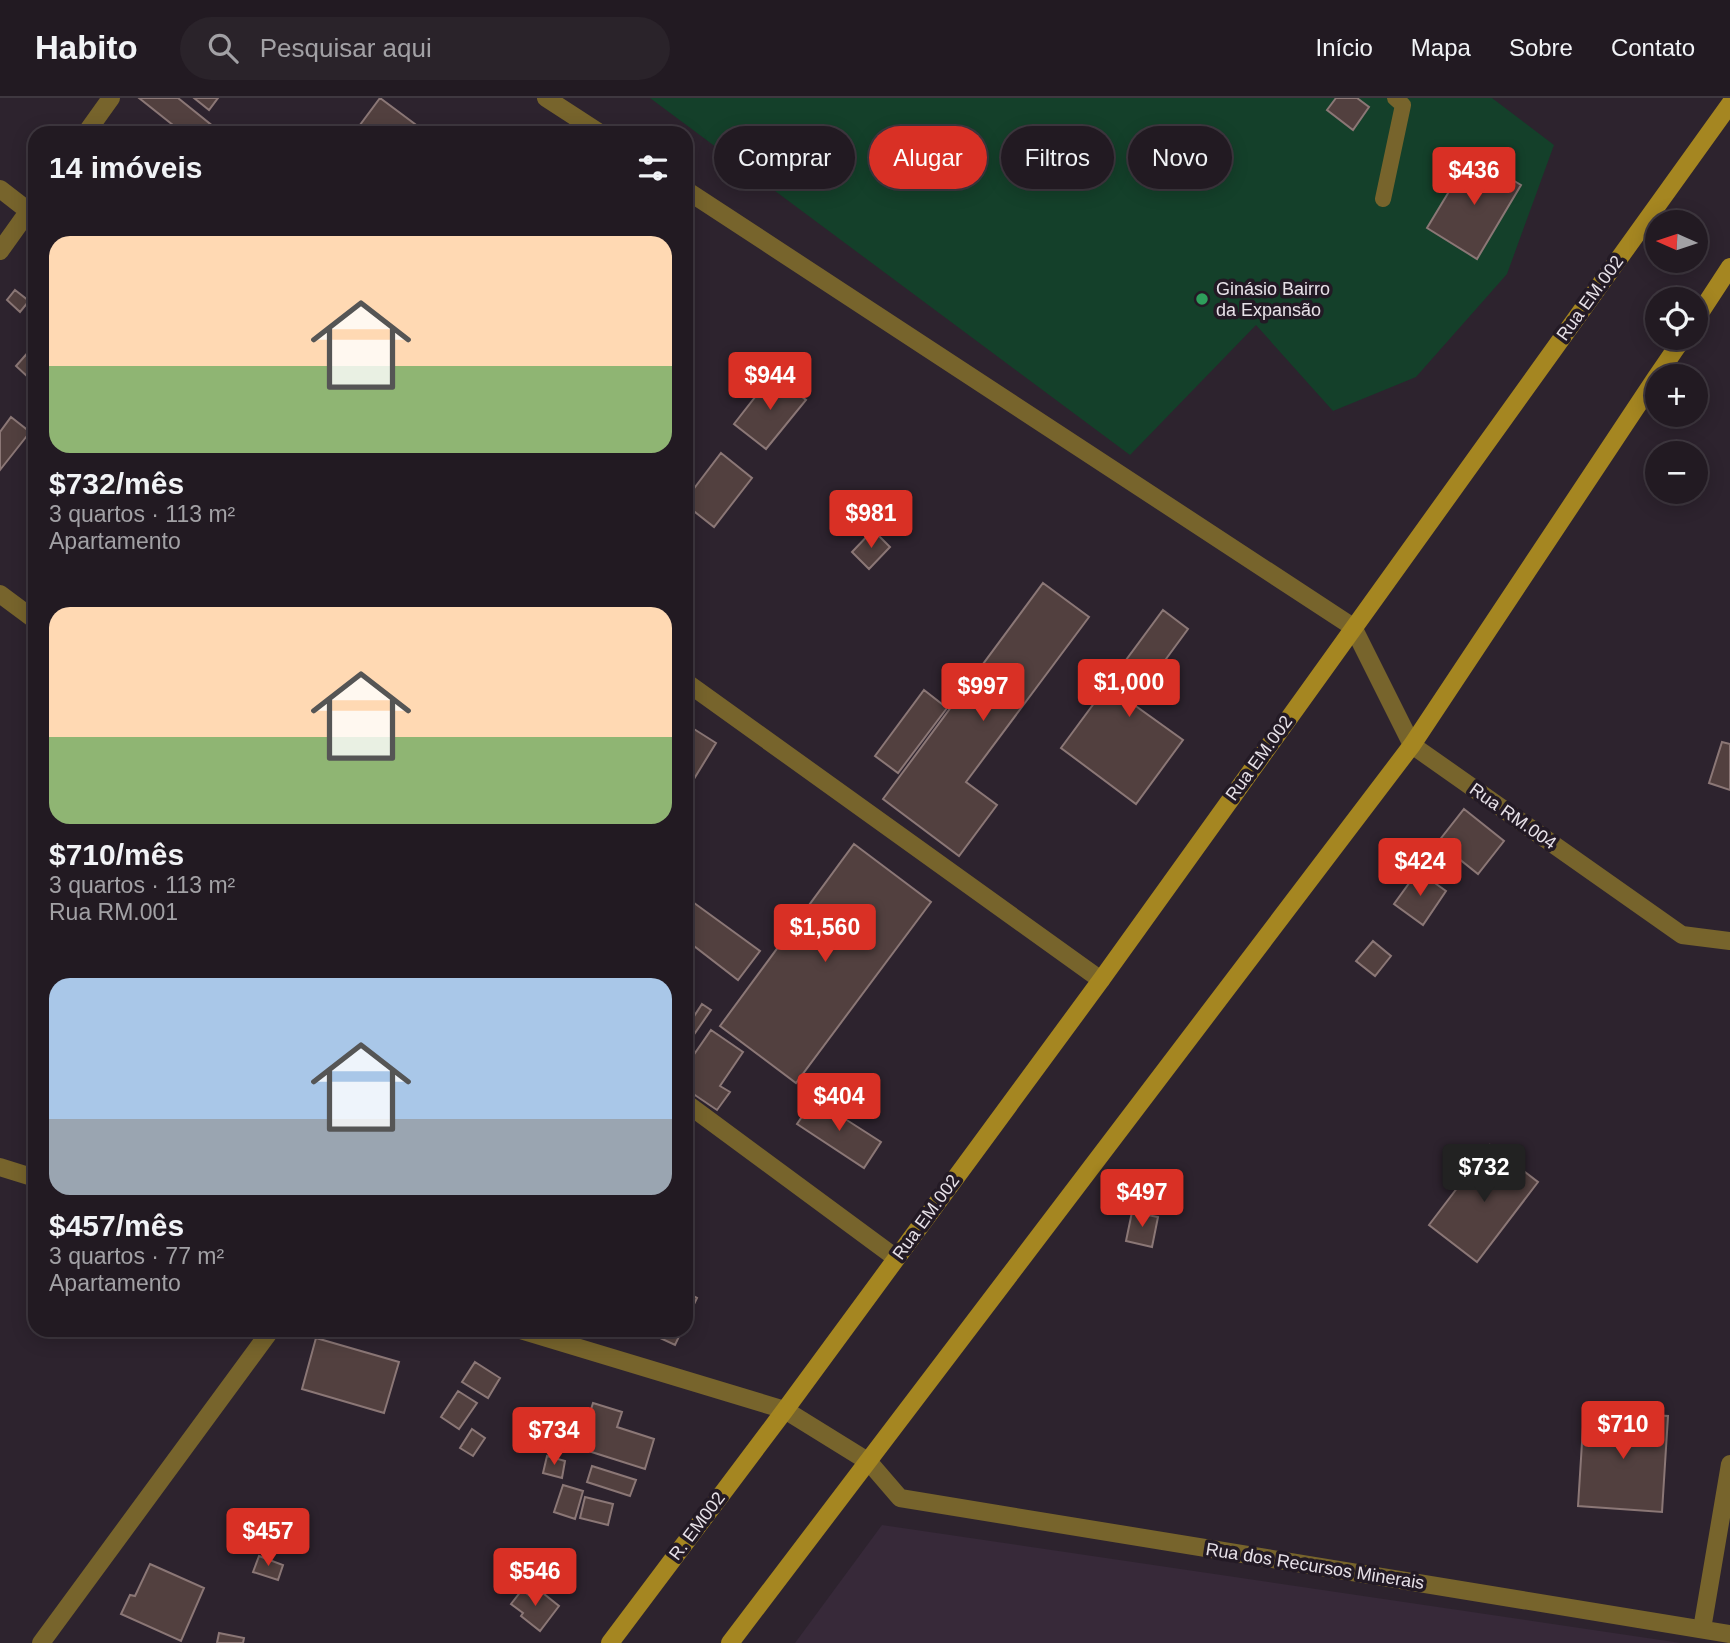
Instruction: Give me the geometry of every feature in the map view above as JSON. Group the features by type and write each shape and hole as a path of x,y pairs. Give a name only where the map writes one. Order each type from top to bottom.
{"street":[{"path":"91,126 111,98"},
{"path":"547,98 589,126"},
{"name":"Rua EM.002","path":"785,1410 1101,980 1730,104"},
{"path":"0,189 28,206"},
{"path":"693,195 1353,627"},
{"path":"0,251 28,215"},
{"path":"1708,300 1730,267"},
{"path":"730,1643 1412,745 1645,394"},
{"path":"0,594 28,615"},
{"name":"Rua RM.004","path":"1353,627 1412,745 1682,935 1730,941"},
{"path":"693,687 1101,980"},
{"path":"693,1107 896,1258"},
{"path":"0,1167 28,1176"},
{"path":"41,1643 266,1337"},
{"path":"543,1337 785,1410 869,1462"},
{"name":"R. EM002","path":"610,1643 785,1410"},
{"name":"Rua dos Recursos Minerais","path":"869,1462 900,1499 1730,1634"},
{"path":"1702,1629 1730,1464"}],"lane":[{"path":"1383,199 1403,105 1395,98"}],"shaded area":[{"path":"882,1525 1681,1643 795,1643"}],"green space":[{"name":"Ginásio Bairro da Expansão","path":"650,98 1492,98 1554,145 1507,274 1416,377 1333,411 1256,325 1130,455 772,189 855,189 855,126 714,126 714,146 693,130 693,126 688,126"}],"building":[{"path":"139,98 178,98 213,126 174,126"},
{"path":"194,98 218,98 209,110"},
{"path":"380,98 418,126 359,126"},
{"path":"1336,98 1357,98 1369,107 1353,130 1327,110"},
{"path":"1471,155 1521,185 1477,259 1427,228"},
{"path":"15,290 28,302 20,312 7,300"},
{"path":"28,352 28,377 16,366"},
{"path":"773,374 806,400 766,449 734,424"},
{"path":"11,417 28,430 28,435 0,470 0,432"},
{"path":"721,453 752,478 714,527 693,510 693,490"},
{"path":"873,530 890,547 869,569 852,552"},
{"path":"1043,583 1089,617 966,782 997,805 959,856 883,799"},
{"path":"1163,610 1188,629 1133,704 1183,740 1136,804 1061,748"},
{"path":"924,690 947,708 898,773 875,756"},
{"path":"693,728 716,743 693,781"},
{"path":"1722,742 1730,744 1730,790 1709,783"},
{"path":"1464,809 1504,841 1478,874 1438,842"},
{"path":"854,844 931,902 796,1083 720,1026"},
{"path":"1418,871 1446,891 1423,925 1394,904"},
{"path":"693,902 760,951 738,980 693,945"},
{"path":"1373,941 1391,956 1375,976 1356,961"},
{"path":"702,1004 711,1010 695,1033 693,1018"},
{"path":"711,1030 743,1052 720,1086 730,1092 717,1110 693,1094 693,1056"},
{"path":"814,1099 881,1142 864,1168 797,1124"},
{"path":"1490,1145 1538,1182 1477,1262 1429,1225"},
{"path":"1132,1212 1158,1217 1152,1247 1126,1241"},
{"path":"658,1337 679,1337 675,1345"},
{"path":"316,1338 399,1362 384,1413 302,1389"},
{"path":"475,1362 500,1378 488,1398 462,1382"},
{"path":"458,1391 477,1403 459,1429 441,1417"},
{"path":"593,1403 622,1412 617,1427 654,1439 645,1469 579,1448"},
{"path":"1584,1411 1668,1416 1662,1512 1578,1506"},
{"path":"472,1429 485,1438 473,1456 460,1448"},
{"path":"547,1456 565,1461 562,1478 543,1473"},
{"path":"592,1466 636,1480 630,1496 587,1482"},
{"path":"563,1485 583,1491 575,1519 554,1512"},
{"path":"585,1497 613,1504 608,1525 580,1518"},
{"path":"259,1556 283,1565 278,1580 253,1572"},
{"path":"150,1564 204,1588 181,1641 121,1614 130,1595 135,1596"},
{"path":"522,1590 533,1598 539,1590 559,1606 540,1631 511,1604"},
{"path":"219,1633 244,1638 243,1643 217,1643"}],"place":[{"name":"Ginásio Bairro da Expansão","path":"1202,299"}]}
